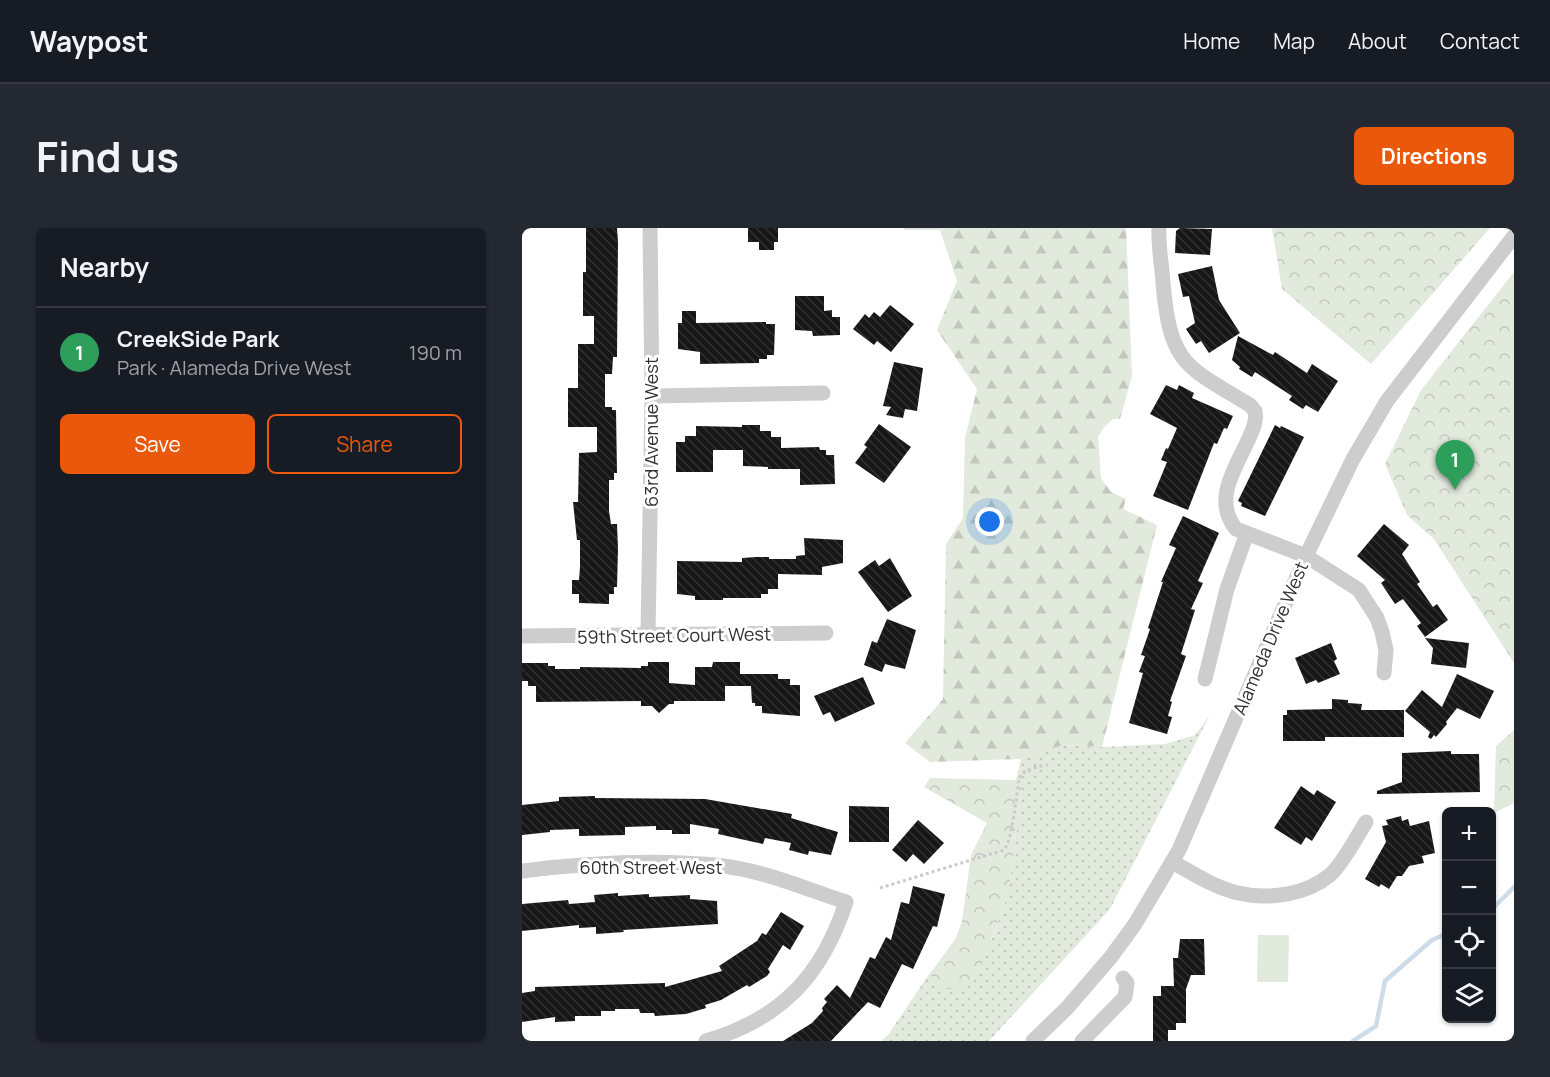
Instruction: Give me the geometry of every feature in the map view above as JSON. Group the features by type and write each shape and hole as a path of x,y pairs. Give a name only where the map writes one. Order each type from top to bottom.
{"street":[{"name":"63rd Avenue West","path":"648,635 652,396 650,228"},
{"path":"1159,228 1165,304 1174,344 1189,366 1256,411 1256,422 1230,481 1225,499 1225,509 1229,520 1236,529 1306,556 1359,590 1377,618 1382,632 1386,650 1384,672"},
{"name":"Alameda Drive West","path":"1033,1041 1075,1000 1135,924 1179,850 1337,488 1387,401 1514,236"},
{"path":"652,396 823,393"},
{"path":"1205,679 1227,589 1247,533"},
{"name":"59th Street Court West","path":"522,636 826,633"},
{"path":"1172,862 1218,886 1238,893 1265,897 1290,894 1314,886 1332,873 1366,822"},
{"name":"60th Street West","path":"522,871 600,864 668,863 723,866 751,872 846,902 825,954 808,977 787,999 745,1027 706,1041"},
{"path":"1082,1041 1125,997 1126,983 1123,978"}],"path":[{"path":"880,888 1004,850 1010,836 1019,778 1025,771 1044,765"}],"green space":[{"path":"904,228 1126,228 1132,376 1120,419 1113,419 1098,437 1101,478 1111,492 1126,499 1123,509 1157,525 1102,747 1063,745 1021,759 930,762 905,743 943,699 946,544 963,518 965,438 977,389 937,330 957,281 940,230 904,230"},
{"path":"1272,228 1490,228 1371,364 1282,289"},
{"path":"1514,272 1514,663 1434,539 1407,515 1385,464 1421,390"},
{"path":"1210,715 1110,909 989,1041 881,1041 888,1035 955,940 962,922 971,866 991,941 1002,913 1010,881 1022,788 1016,780 1021,759 1063,745 1102,747 1165,744 1195,735"},
{"path":"1514,730 1514,803 1496,812 1494,807 1496,746"},
{"path":"930,778 1016,780 1022,788 1010,881 1002,913 980,967 962,988 945,989 930,975 955,940 962,922 971,855 987,823 924,787"},
{"path":"1258,935 1289,935 1288,982 1257,982"}],"building":[{"path":"586,228 617,228 618,242 617,357 613,357 612,374 605,374 605,407 612,407 612,410 616,410 617,473 614,473 614,480 609,480 609,511 611,524 617,524 617,587 614,587 614,594 609,594 609,604 579,603 579,594 572,594 572,580 579,580 580,567 580,540 577,540 573,502 578,502 579,453 597,452 597,427 568,427 568,388 578,388 578,344 594,344 594,316 583,316"},
{"path":"748,228 778,228 778,242 774,242 774,250 759,250 759,242 748,242"},
{"path":"1180,228 1212,229 1210,255 1175,253 1176,231"},
{"path":"1212,266 1219,300 1240,333 1209,353 1201,341 1196,344 1186,329 1195,323 1189,296 1183,297 1178,274"},
{"path":"795,296 824,296 824,311 832,310 832,317 840,317 840,335 813,336 812,331 795,330"},
{"path":"890,305 914,324 891,352 877,341 874,345 853,329 865,314 869,318 874,312 880,317"},
{"path":"682,311 696,311 696,323 766,322 766,324 775,324 774,355 767,355 767,359 759,359 759,363 700,364 700,352 678,349 678,323 682,323"},
{"path":"1238,336 1273,355 1275,352 1307,373 1312,364 1338,381 1318,412 1306,405 1303,409 1289,400 1292,396 1255,372 1252,377 1239,369 1240,367 1232,360"},
{"path":"894,362 923,368 917,411 905,409 903,418 886,415 891,407 883,406"},
{"path":"1166,385 1177,390 1179,385 1194,393 1192,398 1233,416 1227,429 1224,428 1217,444 1214,443 1188,510 1153,496 1167,462 1161,460 1177,428 1150,414"},
{"path":"879,424 911,447 884,483 855,463 867,447 864,445"},
{"path":"742,425 760,425 760,431 771,431 771,437 781,437 781,448 819,447 820,450 826,450 826,455 834,455 835,484 800,485 800,469 743,466 743,450 713,450 713,472 676,472 676,442 685,442 685,436 696,436 696,426 742,427"},
{"path":"1275,425 1304,437 1265,516 1241,506 1242,503 1238,501"},
{"path":"1183,516 1219,533 1198,581 1203,583 1191,609 1195,610 1181,654 1186,656 1170,701 1172,702 1168,716 1172,717 1167,734 1129,723 1143,673 1139,672 1145,656 1141,655 1150,629 1148,628 1163,582 1161,582 1176,548 1169,545"},
{"path":"1384,524 1409,545 1402,554 1420,582 1417,584 1433,607 1437,604 1448,620 1425,637 1417,626 1421,623 1403,599 1395,604 1381,583 1385,580 1357,556"},
{"path":"804,538 843,540 843,563 822,567 822,575 778,574 778,589 768,589 768,594 761,594 761,598 695,600 695,596 677,594 677,561 742,562 742,558 756,557 796,559 796,556 805,555"},
{"path":"890,558 912,596 888,612 858,572 875,560 879,566"},
{"path":"887,619 916,630 905,669 885,664 882,672 864,665 872,641 877,643"},
{"path":"1425,638 1469,643 1466,668 1431,664 1433,648"},
{"path":"1331,643 1337,659 1334,661 1340,674 1318,683 1316,680 1306,684 1295,658"},
{"path":"648,662 669,662 669,683 695,685 695,667 712,667 713,662 740,662 740,674 778,674 778,679 790,679 790,685 800,685 800,716 762,713 762,706 755,706 755,703 752,703 751,686 725,686 725,701 674,701 674,704 669,704 659,713 652,706 641,706 641,701 536,702 536,686 528,686 528,681 522,681 522,663 548,663 548,666 555,666 555,669 580,669 580,667 641,668 641,666 648,666"},
{"path":"1457,674 1494,691 1480,719 1457,708 1446,722 1447,724 1436,737 1434,735 1431,739 1428,737 1430,732 1405,711 1422,690 1442,707"},
{"path":"863,677 875,704 835,722 830,712 823,715 814,696"},
{"path":"1332,699 1362,704 1361,710 1404,710 1404,737 1325,737 1325,741 1283,741 1283,715 1287,715 1287,710 1332,709"},
{"path":"1451,751 1451,754 1479,754 1480,792 1377,794 1377,791 1402,782 1402,753"},
{"path":"1301,786 1314,795 1317,790 1336,802 1312,841 1306,837 1301,845 1274,828"},
{"path":"595,796 595,798 705,799 792,814 791,818 838,832 831,855 809,851 808,855 789,850 791,843 765,838 763,844 718,834 719,829 690,824 690,834 672,834 672,830 656,830 656,826 625,827 625,835 579,836 579,829 550,830 550,832 522,835 522,805 559,801 559,797"},
{"path":"849,806 889,807 889,842 849,842"},
{"path":"1401,816 1402,821 1408,819 1410,826 1429,821 1435,853 1422,856 1424,863 1409,866 1402,876 1397,876 1389,889 1381,884 1379,887 1365,879 1386,842 1382,826 1388,825 1386,820"},
{"path":"918,820 944,843 924,864 913,854 906,862 892,850"},
{"path":"913,886 945,894 937,927 933,926 913,969 902,964 880,1008 868,1002 831,1041 783,1041 812,1023 823,1011 822,1008 827,1002 824,999 837,985 850,998 870,957 875,959 886,937 891,940 901,902 909,904"},
{"path":"618,893 618,896 649,894 649,897 690,895 690,899 717,901 718,924 596,934 596,927 579,928 579,925 522,931 522,904 568,900 569,904 595,902 594,895"},
{"path":"781,912 804,926 790,950 783,945 768,969 770,972 767,976 749,987 747,985 721,1000 705,1005 706,1008 686,1014 655,1016 654,1013 640,1013 639,1009 615,1009 615,1011 601,1011 601,1016 575,1016 575,1021 555,1022 555,1017 522,1022 522,993 535,991 535,987 665,983 665,987 722,971 719,966 757,941 762,933 766,935"},
{"path":"1180,939 1204,939 1205,975 1191,975 1186,989 1186,1023 1176,1023 1176,1030 1168,1030 1168,1041 1153,1041 1153,996 1161,996 1161,986 1174,986 1173,958 1178,958"}],"waterway":[{"path":"1496,905 1514,887"},
{"path":"1353,1041 1376,1026 1385,981 1432,940 1442,936"}],"place":[{"name":"CreekSide Park","path":"1455,490"}]}
